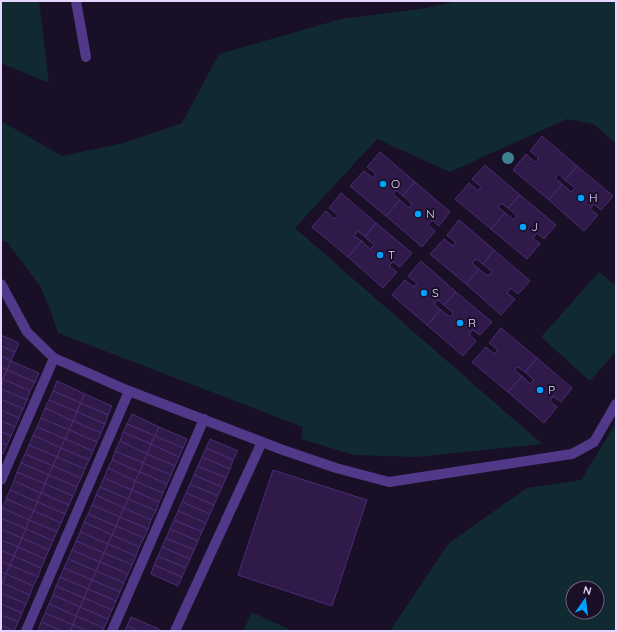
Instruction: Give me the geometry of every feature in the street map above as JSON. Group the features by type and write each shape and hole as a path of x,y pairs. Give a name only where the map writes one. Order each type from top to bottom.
{"street":[{"path":"76,1 86,57"},
{"path":"1,284 27,332 54,358 129,391 262,442 336,468 389,482 572,454 594,442 616,404"},
{"path":"1,480 54,358"},
{"path":"26,631 129,391"},
{"path":"112,631 204,419"},
{"path":"175,631 262,442"}],"shaded area":[{"path":"1,1 39,1 49,83 1,63"},
{"path":"459,1 616,1 616,144 594,124 567,119 450,172 377,139 295,228 542,444 417,457 354,455 301,439 303,427 58,333 40,286 7,242 1,240 1,121 62,156 124,143 182,123 219,54 341,19 420,9"},
{"path":"599,272 616,286 616,351 590,381 541,337"},
{"path":"616,423 616,631 390,631 449,543 527,488 581,480"},
{"path":"252,612 293,631 243,631"}],"building":[{"path":"542,136 577,166 565,180 559,174 555,178 562,184 549,200 513,170 526,154 535,162 539,158 530,151"},
{"name":"O","path":"380,152 415,182 403,196 396,190 393,194 400,200 386,216 350,186 364,171 373,178 376,174 367,167"},
{"path":"485,165 520,195 508,208 501,203 498,207 505,213 491,229 455,199 469,183 478,191 481,187 472,179"},
{"name":"H","path":"577,166 613,196 601,210 594,204 590,209 598,215 584,231 549,200 562,184 571,192 575,188 565,180"},
{"name":"N","path":"415,182 450,212 439,226 432,220 428,225 435,231 422,247 386,216 400,200 409,208 412,204 403,196"},
{"path":"341,193 376,223 365,237 358,231 354,236 362,241 348,257 312,227 326,211 334,219 338,215 329,208"},
{"name":"J","path":"520,195 556,225 544,239 537,233 533,238 540,244 527,259 491,229 505,213 514,220 517,216 508,208"},
{"path":"459,220 494,250 483,264 476,259 472,263 479,269 466,284 430,254 444,239 453,246 456,243 447,235"},
{"name":"T","path":"376,223 412,253 400,267 393,262 389,266 397,272 383,288 348,257 362,241 370,249 374,245 365,237"},
{"path":"494,250 530,281 518,294 511,288 507,293 515,299 501,315 466,284 479,269 488,276 492,272 483,264"},
{"name":"S","path":"421,261 456,292 444,305 438,300 434,304 441,310 427,325 392,295 405,280 414,287 417,283 408,276"},
{"name":"R","path":"456,292 492,322 480,335 473,330 469,334 476,341 463,356 427,325 441,310 450,317 453,313 444,305"},
{"path":"501,328 537,358 525,372 518,367 514,370 522,376 508,392 472,362 486,347 494,354 498,350 489,343"},
{"path":"1,335 19,343 15,352 1,346"},
{"path":"1,346 15,352 11,361 1,356"},
{"path":"1,356 11,361 7,370 1,367"},
{"name":"P","path":"537,358 572,388 561,402 553,396 550,401 557,407 544,423 508,392 522,376 530,384 534,380 525,372"},
{"path":"11,361 39,373 35,382 7,370"},
{"path":"1,367 7,370 3,379 1,378"},
{"path":"7,370 35,382 30,391 3,379"},
{"path":"3,379 30,391 27,400 1,389"},
{"path":"57,381 85,394 81,403 53,391"},
{"path":"1,389 27,400 23,409 1,399"},
{"path":"53,391 81,403 77,412 49,400"},
{"path":"85,394 112,406 108,415 81,403"},
{"path":"1,399 23,409 19,418 1,410"},
{"path":"49,400 77,412 73,421 45,408"},
{"path":"81,403 108,415 105,424 77,412"},
{"path":"45,408 73,421 69,430 41,418"},
{"path":"1,410 19,418 15,427 1,421"},
{"path":"77,412 105,424 101,433 73,421"},
{"path":"132,414 159,427 155,436 127,424"},
{"path":"41,418 69,430 65,439 37,427"},
{"path":"1,421 15,427 11,436 1,432"},
{"path":"73,421 101,433 97,442 69,430"},
{"path":"127,424 155,436 151,444 123,432"},
{"path":"37,427 65,439 61,448 33,435"},
{"path":"159,427 187,439 183,448 155,436"},
{"path":"69,430 97,442 93,451 65,439"},
{"path":"1,432 11,436 7,445 1,442"},
{"path":"123,432 151,444 147,454 120,441"},
{"path":"33,435 61,448 57,457 29,445"},
{"path":"155,436 183,448 179,457 151,444"},
{"path":"65,439 93,451 89,460 61,448"},
{"path":"210,439 238,451 233,460 206,448"},
{"path":"120,441 147,454 143,463 115,451"},
{"path":"1,442 7,445 3,454 1,453"},
{"path":"151,444 179,457 175,466 147,454"},
{"path":"29,445 57,457 53,466 25,454"},
{"path":"61,448 89,460 85,469 57,457"},
{"path":"206,448 233,460 230,469 202,457"},
{"path":"115,451 143,463 140,472 112,460"},
{"path":"25,454 53,466 49,475 21,463"},
{"path":"147,454 175,466 171,475 143,463"},
{"path":"57,457 85,469 81,478 53,466"},
{"path":"202,457 230,469 226,478 198,466"},
{"path":"112,460 140,472 135,481 108,468"},
{"path":"21,463 49,475 45,484 17,472"},
{"path":"143,463 171,475 167,484 140,472"},
{"path":"53,466 81,478 77,487 49,475"},
{"path":"198,466 226,478 222,487 194,475"},
{"path":"108,468 135,481 132,490 104,478"},
{"path":"273,470 367,500 332,606 238,575"},
{"path":"17,472 45,484 41,493 14,481"},
{"path":"140,472 167,484 163,493 135,481"},
{"path":"49,475 77,487 73,496 45,484"},
{"path":"194,475 222,487 218,496 190,484"},
{"path":"104,478 132,490 128,499 100,487"},
{"path":"14,481 41,493 37,502 10,490"},
{"path":"135,481 163,493 159,502 132,490"},
{"path":"45,484 73,496 69,505 41,493"},
{"path":"190,484 218,496 214,505 186,493"},
{"path":"100,487 128,499 124,508 96,495"},
{"path":"10,490 37,502 34,511 6,499"},
{"path":"132,490 159,502 156,511 128,499"},
{"path":"41,493 69,505 65,514 37,502"},
{"path":"186,493 214,505 210,514 182,502"},
{"path":"96,495 124,508 120,517 92,505"},
{"path":"6,499 34,511 29,520 2,508"},
{"path":"128,499 156,511 151,520 124,508"},
{"path":"37,502 65,514 61,523 34,511"},
{"path":"182,502 210,514 206,523 178,511"},
{"path":"92,505 120,517 116,526 88,514"},
{"path":"2,508 29,520 26,529 1,518"},
{"path":"124,508 151,520 148,529 120,517"},
{"path":"34,511 61,523 57,532 29,520"},
{"path":"178,511 206,523 202,532 174,520"},
{"path":"88,514 116,526 112,535 84,522"},
{"path":"120,517 148,529 144,538 116,526"},
{"path":"1,518 26,529 22,538 1,529"},
{"path":"29,520 57,532 53,541 26,529"},
{"path":"174,520 202,532 198,541 170,529"},
{"path":"84,522 112,535 108,544 80,532"},
{"path":"116,526 144,538 139,547 112,535"},
{"path":"1,529 22,538 18,547 1,540"},
{"path":"26,529 53,541 49,550 22,538"},
{"path":"170,529 198,541 194,550 166,538"},
{"path":"80,532 108,544 104,553 76,541"},
{"path":"112,535 139,547 136,556 108,544"},
{"path":"22,538 49,550 45,559 18,547"},
{"path":"166,538 194,550 190,559 162,547"},
{"path":"1,540 18,547 14,556 1,550"},
{"path":"76,541 104,553 100,562 72,550"},
{"path":"108,544 136,556 132,565 104,553"},
{"path":"18,547 45,559 41,568 14,556"},
{"path":"162,547 190,559 186,568 158,556"},
{"path":"1,550 14,556 10,565 1,561"},
{"path":"72,550 100,562 96,571 68,559"},
{"path":"104,553 132,565 128,574 100,562"},
{"path":"14,556 41,568 38,577 10,565"},
{"path":"158,556 186,568 182,577 154,565"},
{"path":"68,559 96,571 92,580 64,568"},
{"path":"1,561 10,565 6,574 1,572"},
{"path":"100,562 128,574 124,583 96,571"},
{"path":"10,565 38,577 33,586 6,574"},
{"path":"154,565 182,577 178,586 151,574"},
{"path":"64,568 92,580 88,589 60,577"},
{"path":"96,571 124,583 120,592 92,580"},
{"path":"1,572 6,574 2,583 1,583"},
{"path":"6,574 33,586 30,595 2,583"},
{"path":"60,577 88,589 84,598 56,586"},
{"path":"92,580 120,592 116,601 88,589"},
{"path":"2,583 30,595 26,604 1,593"},
{"path":"56,586 84,598 80,607 53,595"},
{"path":"88,589 116,601 112,610 84,598"},
{"path":"1,593 26,604 22,613 1,604"},
{"path":"53,595 80,607 76,616 49,604"},
{"path":"84,598 112,610 108,619 80,607"},
{"path":"1,604 22,613 18,622 1,615"},
{"path":"49,604 76,616 73,625 45,613"},
{"path":"80,607 108,619 104,628 76,616"},
{"path":"45,613 73,625 70,631 62,631 41,622"},
{"path":"1,615 18,622 14,631 1,625"},
{"path":"76,616 104,628 103,631 87,631 73,625"},
{"path":"131,617 159,629 158,631 138,631 127,626"},
{"path":"41,622 62,631 38,631"},
{"path":"1,625 14,631 1,631"},
{"path":"73,625 87,631 70,631"},
{"path":"127,626 138,631 125,631"}],"place":[{"name":"O","path":"383,184"},
{"name":"H","path":"581,198"},
{"name":"N","path":"418,214"},
{"name":"J","path":"523,227"},
{"name":"T","path":"380,255"},
{"name":"S","path":"424,293"},
{"name":"R","path":"460,323"},
{"name":"P","path":"540,390"}]}
